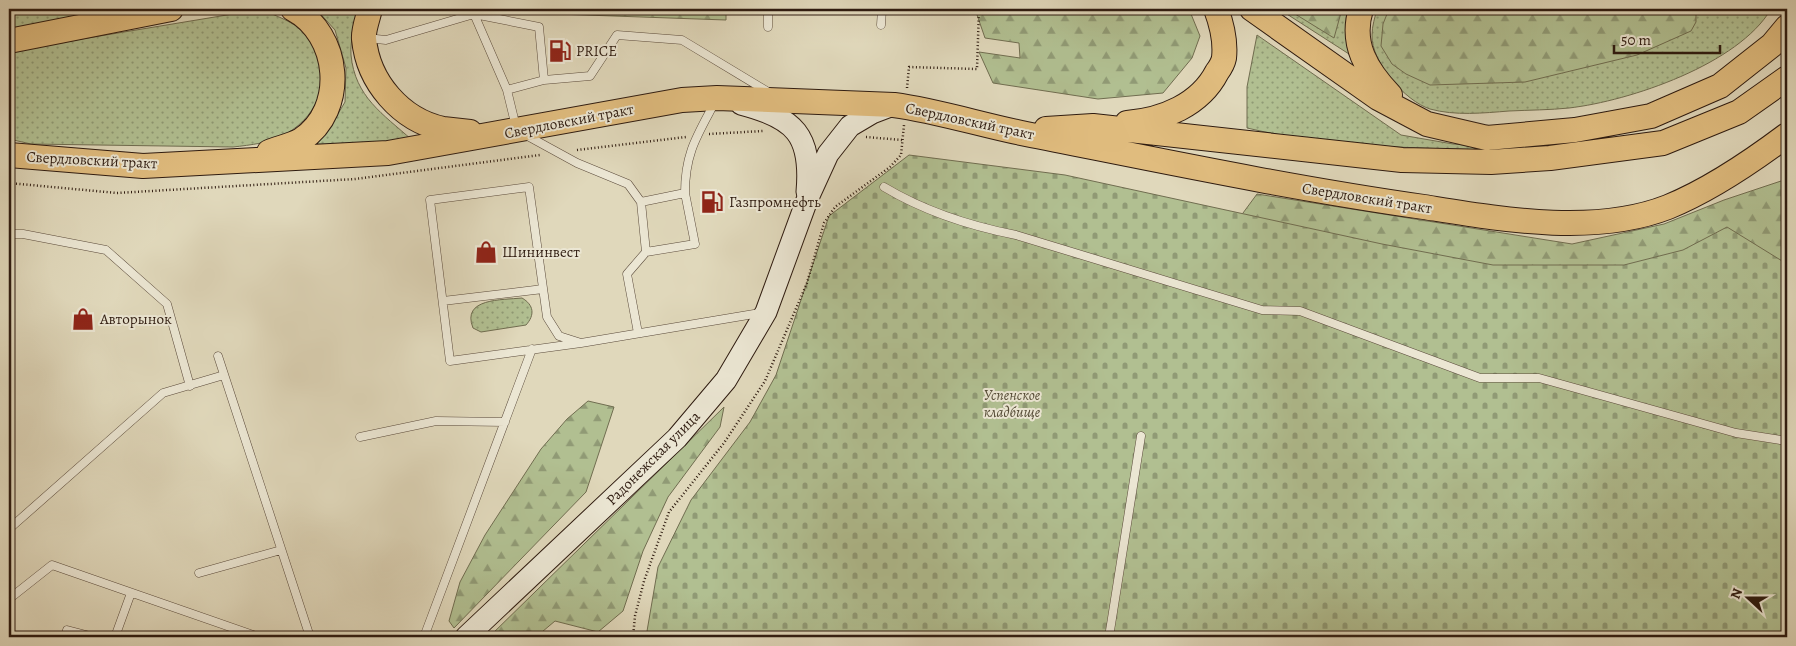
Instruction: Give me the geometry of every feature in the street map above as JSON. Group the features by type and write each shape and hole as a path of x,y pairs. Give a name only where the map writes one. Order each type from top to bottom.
{"main road":[{"path":"9,41 171,9"},
{"path":"248,159 301,140 319,122 333,93 332,64 322,35 304,15 293,9"},
{"path":"370,9 364,37 368,62 376,79 390,99 414,118 442,128 506,132"},
{"path":"1012,131 1142,122 1181,109 1201,95 1215,77 1224,60 1224,32 1216,9"},
{"path":"1252,9 1378,98 1427,124 1487,138 1575,130 1652,116 1720,86 1772,45 1787,27"},
{"path":"1361,9 1358,40 1371,75 1397,103 1427,124"},
{"path":"1093,126 1402,160 1491,162 1550,158 1663,143 1739,112 1787,78"},
{"name":"Свердловский тракт","path":"11,155 143,166 388,153 682,100 717,98 900,106 1012,131 1326,193 1529,223 1584,222 1628,217 1668,207 1757,158 1787,135"}],"street":[{"path":"717,98 766,110 796,129 806,148 809,172 807,200"},
{"name":"Радонежская улица","path":"466,637 677,438 726,380 766,312 807,200 828,154 850,126 857,121 872,113 900,106"}],"lane":[{"path":"768,9 768,26"},
{"path":"881,25 882,9"},
{"path":"364,37 386,40 473,11 539,27 544,80"},
{"path":"473,11 507,90 506,132 628,184 641,202 646,252"},
{"path":"507,90 544,80 590,76 617,35 682,40 783,101"},
{"path":"638,333 627,274 646,252 695,244 685,193 685,169 697,135 717,98"},
{"path":"582,343 559,336 547,317 529,187 430,200 450,361 582,343 766,312"},
{"path":"884,187 905,200 977,227 1016,235 1262,310 1300,311 1480,378 1539,378 1736,433 1787,441"},
{"path":"641,202 685,193"},
{"path":"9,234 23,234 106,250 167,304 190,386"},
{"path":"443,301 543,289"},
{"path":"424,637 532,349"},
{"path":"218,356 310,637"},
{"path":"9,528 163,393 224,376"},
{"path":"360,437 436,420 505,422"},
{"path":"1109,637 1141,436"},
{"path":"199,573 281,550"},
{"path":"9,599 52,565 235,633 260,637"},
{"path":"115,637 131,593"},
{"path":"65,637 68,630 94,637"}],"path":[{"path":"633,637 635,616 644,581 669,512 724,443 765,381 807,283 824,223 836,207 890,167 901,155 900,106 909,67 977,69 979,9"},
{"path":"9,183 117,193 354,179 697,135 769,130"},
{"path":"843,136 902,140"}],"green space":[{"path":"9,9 143,9 9,33"},
{"path":"316,9 357,9 351,55 358,82 372,104 412,140 352,145 313,144 329,129 345,102 346,68 335,30"},
{"path":"555,9 726,9 726,20 557,14"},
{"path":"975,9 1183,9 1191,14 1200,36 1192,58 1163,93 1098,99 993,83 979,52 1020,58 1019,43 985,38"},
{"path":"1279,9 1349,9 1347,15 1349,54"},
{"path":"1287,9 1342,9 1334,38"},
{"path":"1377,9 1771,9 1756,29 1735,47 1709,63 1651,88 1594,104 1569,108 1449,113 1420,105 1400,89 1383,68 1373,46 1372,32"},
{"path":"1389,9 1684,9 1696,14 1696,22 1691,31 1637,55 1525,82 1430,85 1406,74 1392,64 1381,46 1383,24"},
{"path":"267,12 290,22 305,34 316,52 321,66 322,79 320,92 308,115 286,134 274,140 233,147 31,144 9,139 9,51 239,13"},
{"path":"1257,35 1401,135 1453,144 1493,147 1493,150 1338,143 1247,128 1247,87"},
{"name":"Успенское кладбище","path":"909,155 1065,175 1382,244 1493,265 1624,265 1683,250 1727,227 1787,264 1787,637 646,637 658,567 691,500 750,422 776,375 829,216"},
{"path":"1787,179 1787,438 1229,232 1257,194 1572,244 1664,224 1724,200"},
{"path":"522,298 529,304 532,310 531,318 526,325 481,332 473,328 471,318 473,311 478,306 495,300"},
{"path":"588,401 614,407 586,492 454,628 449,621 460,582 485,535 541,449 567,419"},
{"path":"724,407 720,427 668,497 643,551 623,611 598,632 555,621 536,637 489,637"}],"place":[{"name":"PRICE","path":"560,51"},
{"name":"Газпромнефть","path":"712,202"},
{"name":"Шининвест","path":"486,252"},
{"name":"Авторынок","path":"83,319"}]}
